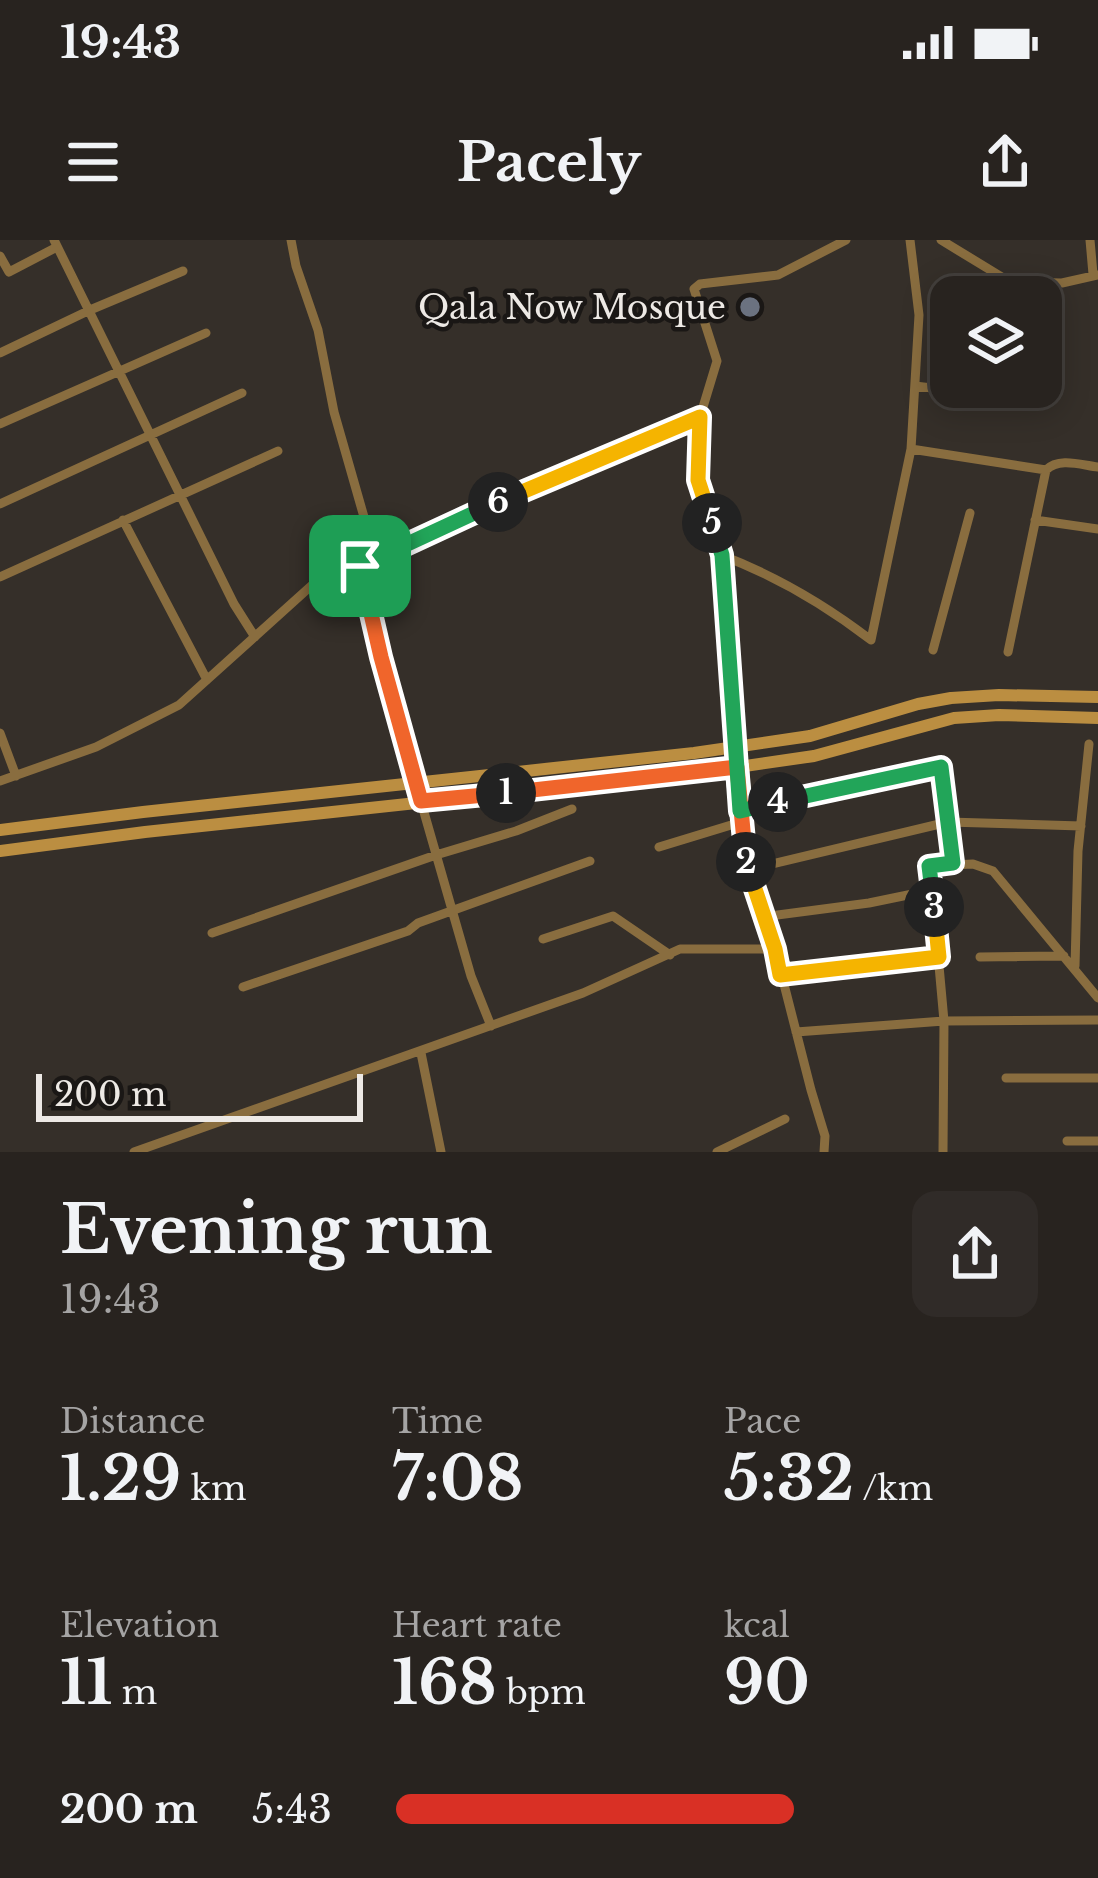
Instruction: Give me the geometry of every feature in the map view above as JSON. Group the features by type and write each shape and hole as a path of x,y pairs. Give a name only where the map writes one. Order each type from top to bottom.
{"main road":[{"path":"0,830 810,736 951,698 1098,697"},
{"path":"0,851 737,767 814,756 954,718 1098,718"}],"street":[{"path":"291,240 370,538 365,564 381,657 471,976 491,1026"},
{"path":"824,1152 825,1136 775,949 747,870 722,555 698,480 700,417 717,362 694,289 700,284 778,275 846,240"},
{"path":"722,555 759,569 828,607 871,640 911,449 919,315 910,240"},
{"path":"941,240 1010,282 1061,283 1096,274 1090,240"},
{"path":"0,256 4,274 56,243 254,637"},
{"path":"0,353 183,271"},
{"path":"0,424 206,333"},
{"path":"915,386 930,388"},
{"path":"0,504 242,393"},
{"path":"0,781 96,747 179,705 321,577 365,564 495,503 700,417"},
{"path":"911,449 1046,470"},
{"path":"0,577 278,451"},
{"path":"1008,652 1046,470 1060,462 1098,467"},
{"path":"933,650 970,513"},
{"path":"123,520 207,680"},
{"path":"1035,520 1098,530"},
{"path":"0,733 16,776"},
{"path":"1075,969 1089,744"},
{"path":"659,847 740,816 941,767 953,863"},
{"path":"212,933 572,809"},
{"path":"747,870 948,822 1081,826"},
{"path":"243,987 408,931 418,923 590,861"},
{"path":"943,1152 944,1021 929,866 982,865 993,871 1098,998"},
{"path":"762,917 932,890"},
{"path":"542,940 613,916 670,955"},
{"path":"134,1152 583,993 680,949 775,949"},
{"path":"980,957 1064,956"},
{"path":"780,975 939,957"},
{"path":"796,1032 944,1021 1098,1020"},
{"path":"421,1052 441,1152"},
{"path":"1006,1078 1098,1078"},
{"path":"717,1152 785,1119"},
{"path":"1066,1141 1098,1141"}],"place":[{"name":"Qala Now Mosque","path":"750,307"}],"route":[{"path":"360,566 421,801 737,767 741,822 747,870 780,975 939,957 929,866 953,863 941,767 740,811 736,746 722,555 698,480 700,417 360,566"}]}
